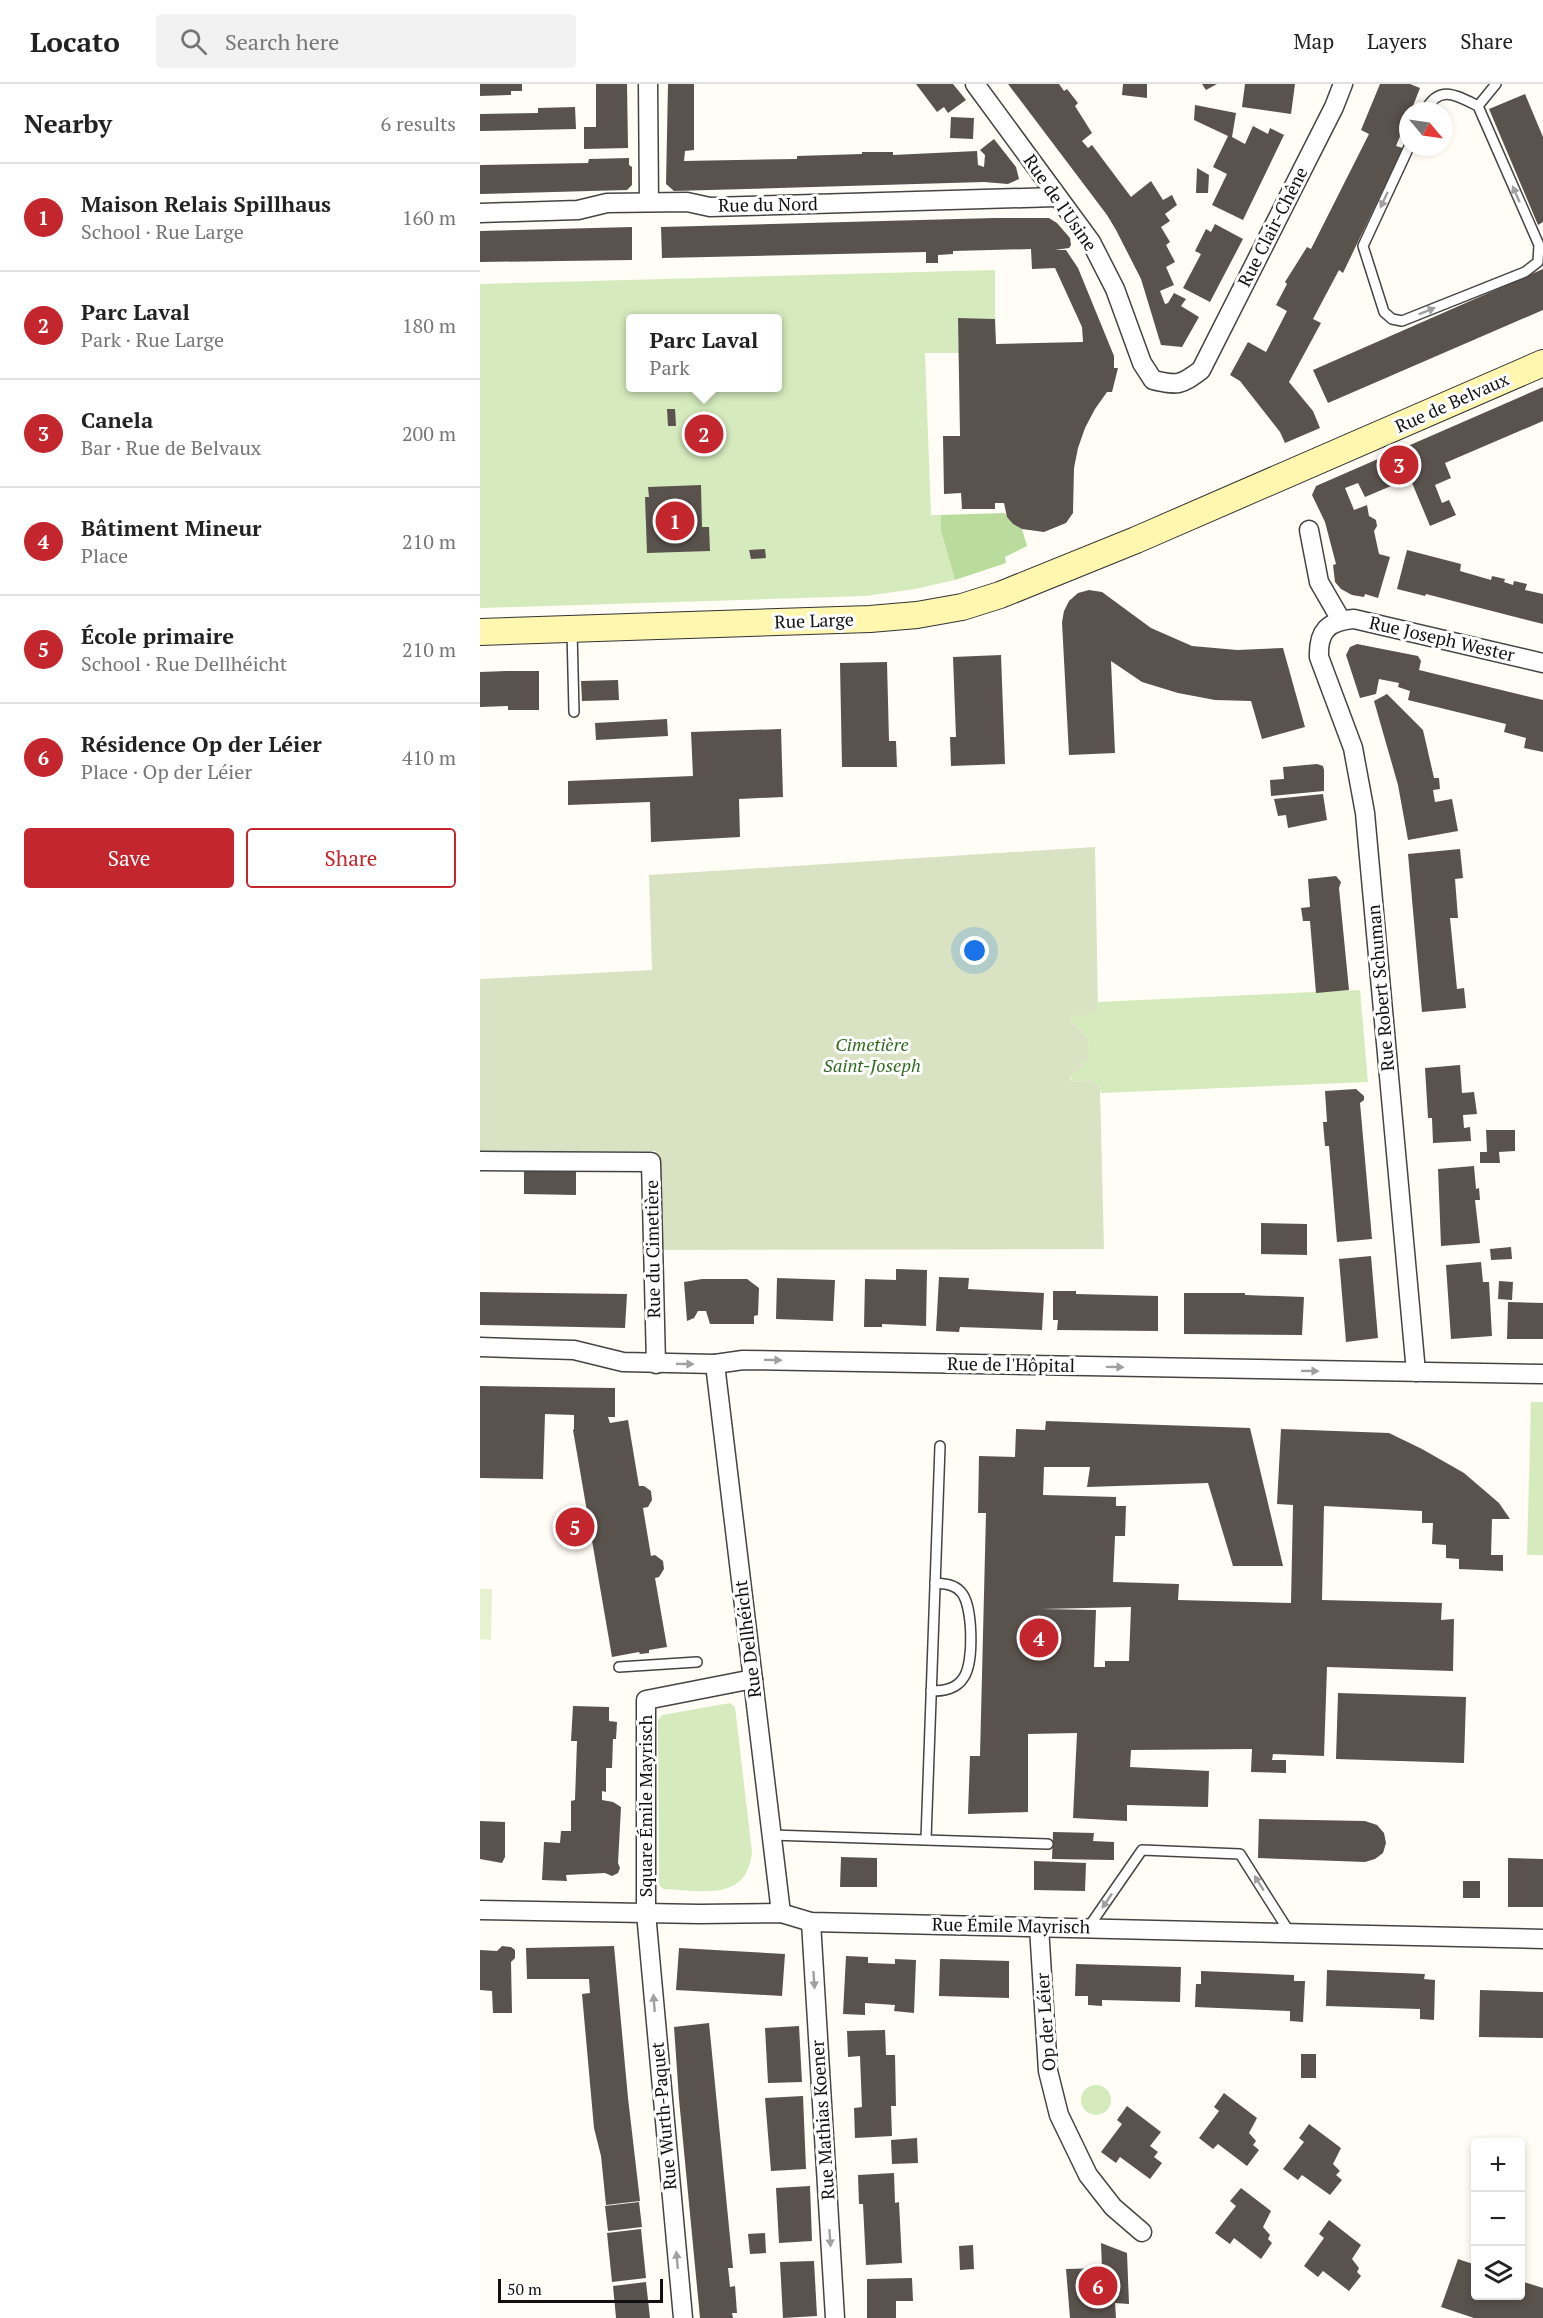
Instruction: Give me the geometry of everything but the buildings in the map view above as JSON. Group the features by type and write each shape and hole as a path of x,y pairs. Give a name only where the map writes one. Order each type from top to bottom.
{"street":[{"path":"648,84 649,202"},
{"name":"Rue de l'Usine","path":"975,84 1091,242 1115,289 1142,363 1153,380 1173,385 1188,380 1201,370"},
{"name":"Rue Clair-Chêne","path":"1201,370 1334,107 1343,84"},
{"name":"Rue du Nord","path":"480,213 578,210 607,203 687,202 710,207 1056,197"},
{"name":"Rue de Belvaux","path":"1136,540 1543,363"},
{"path":"1309,530 1319,582 1341,620"},
{"name":"Rue Large","path":"480,632 870,619 917,615 962,607 1000,595 1136,540"},
{"name":"Rue Joseph Wester","path":"1341,620 1354,619 1543,663"},
{"name":"Rue Robert Schuman","path":"1341,620 1330,625 1323,633 1318,643 1319,657 1353,748 1365,813 1416,1372"},
{"name":"Rue du Cimetière","path":"480,1161 651,1162 656,1364"},
{"name":"Rue de l'Hôpital","path":"480,1347 574,1350 623,1362 656,1364 715,1364 762,1360 1543,1374"},
{"name":"Rue Dellhéicht","path":"715,1364 781,1913"},
{"name":"Square Émile Mayrisch","path":"646,1913 646,1700 753,1679"},
{"name":"Rue Émile Mayrisch","path":"480,1910 781,1913 811,1922 1543,1939"},
{"name":"Rue Wurth-Paquet","path":"646,1913 683,2318"},
{"name":"Rue Mathias Koener","path":"811,1922 835,2318"},
{"name":"Op der Léier","path":"1039,1927 1048,2071 1059,2115 1088,2175 1113,2207 1142,2232"}],"lane":[{"path":"1478,106 1496,84"},
{"path":"1405,156 1363,246 1384,312 1392,319 1402,321 1525,272 1538,262 1539,245 1478,106 1453,94 1440,93 1430,102"},
{"path":"572,629 574,712"},
{"path":"926,1839 940,1446"},
{"path":"931,1691 944,1691 955,1687 964,1678 969,1666 970,1613 967,1600 959,1590 949,1584 935,1583"},
{"path":"619,1667 697,1662"},
{"path":"771,1835 1048,1844"},
{"path":"1088,1928 1142,1850 1240,1854 1290,1933"}],"green space":[{"path":"995,270 995,319 958,318 959,353 925,353 931,515 941,515 941,531 955,580 866,596 480,608 480,284"},
{"path":"1005,513 1013,524 1022,529 1027,546 1005,557 1006,563 955,580 941,531 941,515"},
{"name":"Cimetière Saint-Joseph","path":"1095,847 1098,1007 1092,1014 1070,1016 1071,1021 1088,1038 1089,1058 1070,1077 1070,1082 1093,1081 1100,1088 1104,1249 659,1250 656,1151 480,1151 480,979 652,970 649,875"},
{"path":"1360,990 1368,1082 1101,1093 1100,1088 1093,1081 1070,1082 1072,1073 1087,1059 1088,1038 1071,1021 1070,1016 1098,1007 1098,1002"},
{"path":"1531,1402 1543,1402 1543,1555 1527,1555"},
{"path":"480,1589 492,1589 491,1640 480,1639"},
{"path":"730,1703 735,1707 752,1852 748,1868 741,1879 732,1886 720,1890 663,1889 659,1884 658,1720 662,1715"},
{"path":"1096,2085 1107,2089 1111,2100 1107,2111 1096,2115 1085,2111 1081,2100 1085,2089"}],"place":[{"name":"Parc Laval","path":"704,434"},
{"name":"Canela","path":"1399,465"},
{"name":"Maison Relais Spillhaus","path":"675,521"},
{"name":"École primaire","path":"575,1527"},
{"name":"Bâtiment Mineur","path":"1039,1638"},
{"name":"Résidence Op der Léier","path":"1098,2286"}]}
